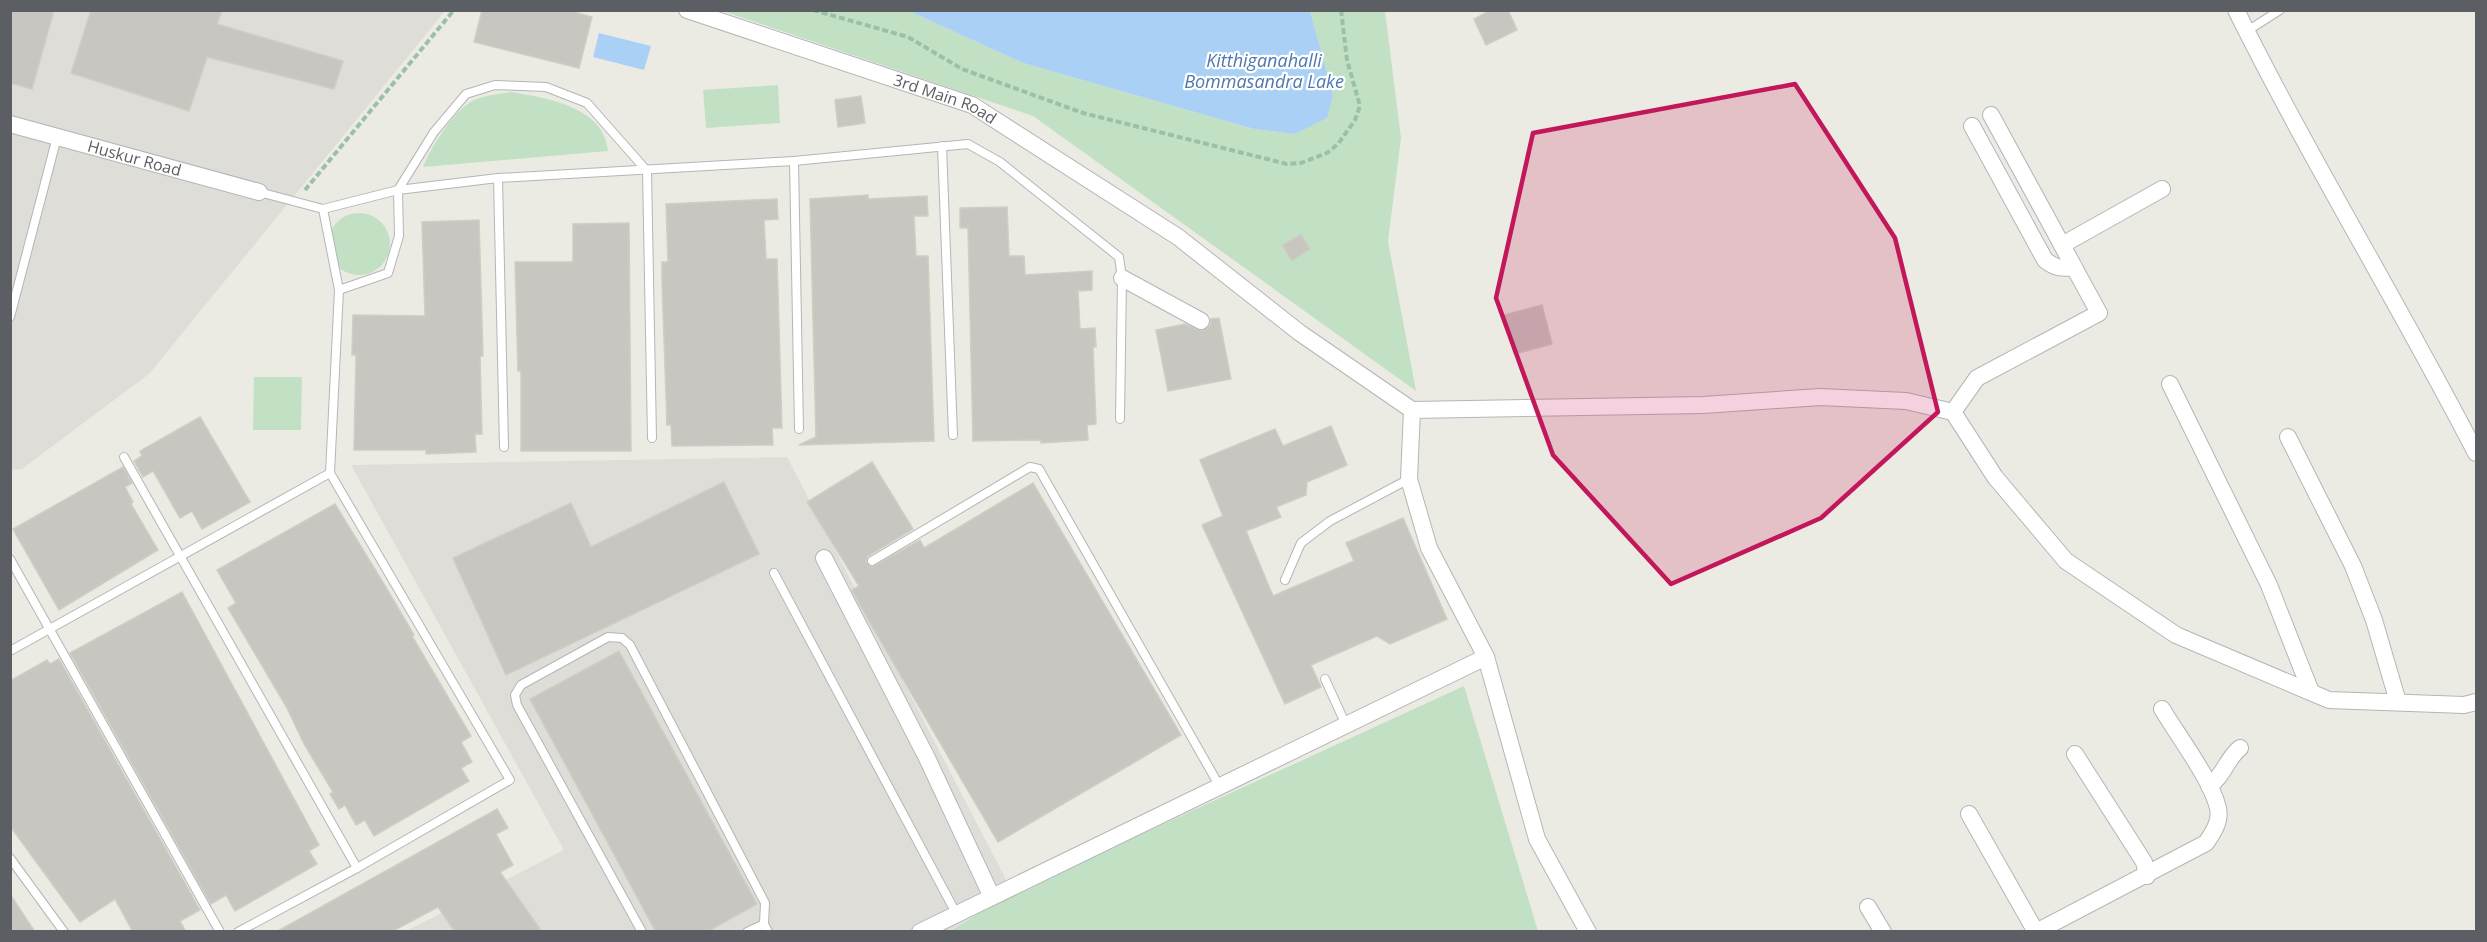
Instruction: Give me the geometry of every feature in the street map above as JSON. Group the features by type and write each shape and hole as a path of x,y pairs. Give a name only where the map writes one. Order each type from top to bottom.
{"street":[{"name":"3rd Main Road","path":"687,10 972,105 1178,237 1300,333 1412,410"},
{"path":"2236,10 2289,116 2415,334 2476,453"},
{"path":"1953,412 1977,378 2099,313 1991,115"},
{"name":"Huskur Road","path":"10,124 259,192"},
{"path":"1972,126 2045,260 2053,266 2064,269 2074,267"},
{"path":"2062,245 2162,189"},
{"path":"1122,278 1201,321"},
{"path":"2170,384 2269,585 2311,692"},
{"path":"1588,932 1537,839 1486,657 1429,548 1409,479 1412,410 1703,405 1820,397 1906,400 1953,412 1995,477 2066,561 2175,635 2329,700 2464,705 2476,702"},
{"path":"2288,437 2353,566 2374,620 2398,702"},
{"path":"824,558 927,758 991,896"},
{"path":"920,932 1486,657"},
{"path":"1969,814 2036,932 2147,876 2206,843 2216,828 2219,810 2209,786 2162,709"},
{"path":"2209,786 2240,748"},
{"path":"2075,754 2144,862 2147,876"},
{"path":"1868,907 1883,932"}],"lane":[{"path":"2247,31 2280,10"},
{"path":"339,290 388,273 399,236 398,190 434,132 466,94 495,85 546,87 588,104 648,171 651,438"},
{"path":"10,317 57,137"},
{"path":"259,192 323,209 398,190 498,178 794,161 968,144 1000,162 1119,257 1122,278 1120,419"},
{"path":"942,146 953,435"},
{"path":"794,161 800,429"},
{"path":"498,178 504,447"},
{"path":"238,932 357,868 510,780 330,473 339,290 323,209"},
{"path":"124,457 357,868"},
{"path":"872,561 1030,467 1039,469 1220,787"},
{"path":"10,651 51,631 330,473"},
{"path":"1285,580 1302,543 1310,536 1330,521 1409,479"},
{"path":"10,559 220,932"},
{"path":"774,573 956,913"},
{"path":"642,932 517,705 515,695 521,685 608,637 622,638 630,645 765,903 766,928 747,932"},
{"path":"1325,679 1346,725"},
{"path":"10,858 64,932"}],"path":[{"path":"295,202 454,10"},
{"path":"813,10 908,37 962,69 1083,113 1273,163 1287,164 1301,163 1327,153 1348,133 1358,113 1360,106 1347,60 1341,10"}],"highlighted area":[{"path":"1795,84 1895,238 1938,412 1821,518 1671,584 1553,455 1496,298 1533,133"}],"shaded area":[{"path":"10,11 445,11 149,374 22,469 11,470"},
{"path":"787,457 1013,893 948,931 406,931 564,850 351,465"}],"green space":[{"path":"723,11 909,11 1023,63 1254,129 1295,134 1332,95 1310,11 1385,11 1401,138 1388,241 1416,391 1033,116"},
{"path":"778,85 780,123 706,128 703,90"},
{"path":"511,92 556,101 585,114 604,136 608,151 423,167 444,130 466,105 483,97"},
{"path":"359,213 381,222 390,244 381,266 359,275 337,266 328,244 337,222"},
{"path":"254,377 302,377 301,430 253,430"},
{"path":"1464,686 1538,931 948,932 1013,893"}],"water":[{"name":"Kitthiganahalli Bommasandra Lake","path":"909,11 1310,11 1333,95 1327,118 1295,134 1254,129 1023,63"},
{"path":"599,33 651,46 644,70 593,57"}],"building":[{"path":"10,10 54,10 32,89 10,83"},
{"path":"91,10 222,10 217,24 343,61 334,89 207,57 189,111 71,73"},
{"path":"482,10 567,10 592,17 579,68 474,42"},
{"path":"1491,10 1508,10 1517,30 1486,45 1474,19"},
{"path":"861,96 865,123 838,127 835,100"},
{"path":"868,195 868,199 927,196 928,216 914,216 916,256 928,256 934,441 799,445 816,437 810,199"},
{"path":"777,199 778,219 764,220 766,259 777,259 782,428 772,428 773,445 672,446 671,425 667,425 662,282 662,262 668,262 666,204"},
{"path":"1007,207 1009,256 1024,256 1025,275 1092,271 1092,290 1078,291 1080,329 1095,328 1096,347 1093,347 1096,424 1087,425 1088,440 1041,443 1041,440 973,441 968,228 960,228 960,208"},
{"path":"479,220 483,356 480,356 482,434 475,434 476,452 426,454 426,450 354,450 356,355 352,355 353,315 425,316 422,222"},
{"path":"629,223 631,451 521,451 521,371 518,371 515,262 573,262 573,224"},
{"path":"1301,234 1310,249 1292,261 1282,245"},
{"path":"1542,305 1552,344 1514,354 1504,315"},
{"path":"1219,318 1231,379 1168,391 1156,330 1185,324 1202,331 1210,326 1211,319"},
{"path":"200,417 250,502 202,529 192,511 180,518 153,471 143,477 134,461 142,456 140,451"},
{"path":"1331,426 1347,465 1307,482 1306,495 1276,507 1281,517 1246,531 1273,596 1354,561 1346,543 1403,518 1447,619 1390,644 1377,636 1311,665 1321,687 1285,704 1202,525 1223,516 1200,460 1275,429 1283,446"},
{"path":"872,462 913,529 868,556 866,562 872,567 920,540 924,548 1033,483 1181,735 998,842 866,616 852,590 859,586 807,502"},
{"path":"123,467 132,483 125,487 133,502 131,504 158,550 59,610 13,529"},
{"path":"724,482 759,554 506,675 453,558 571,503 591,547"},
{"path":"335,504 414,635 412,636 471,736 461,742 472,762 461,768 469,781 374,836 365,820 356,825 345,805 339,809 330,794 333,792 304,744 287,708 228,608 236,603 217,570"},
{"path":"182,592 319,845 309,851 317,864 235,911 226,895 211,904 70,653"},
{"path":"619,651 757,904 707,932 656,932 530,699"},
{"path":"59,659 200,910 180,921 186,932 133,932 115,899 80,922 10,826 10,681 47,660 50,664"},
{"path":"497,809 508,828 496,834 513,865 500,872 542,932 455,932 438,907 391,932 276,932"},
{"path":"10,894 35,932 10,932"}]}
